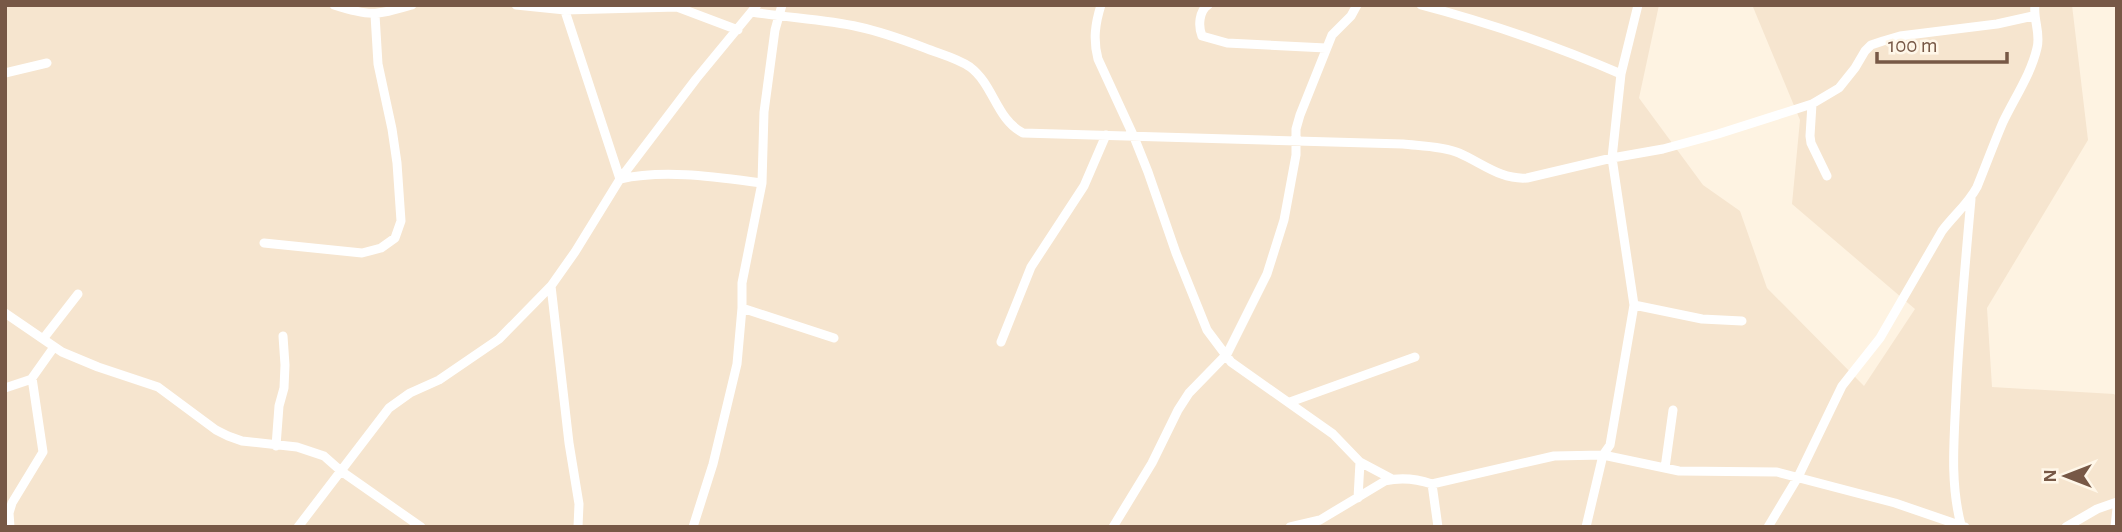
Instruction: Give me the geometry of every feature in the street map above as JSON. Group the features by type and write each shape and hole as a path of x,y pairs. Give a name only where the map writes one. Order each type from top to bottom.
{"street":[{"path":"334,5 375,15 412,5"},
{"path":"516,5 564,8 677,7 738,30"},
{"path":"692,527 713,464 737,364 743,275 762,183 764,112 775,30 782,5"},
{"path":"1101,5 1094,46 1098,59 1134,137 1207,330 1231,362 1333,434 1360,462 1392,479"},
{"path":"1208,5 1203,8 1201,14 1202,36 1227,43 1326,48"},
{"path":"1113,527 1152,463 1189,393 1227,354 1267,274 1284,220 1300,115 1332,35 1351,16 1357,5"},
{"path":"1421,5 1501,27 1621,74"},
{"path":"1586,527 1603,455 1610,445 1634,305 1612,158 1621,74 1638,5"},
{"path":"1963,526 1953,489 1953,467 1960,308 1972,197 2037,49 2039,40 2034,16 2035,5"},
{"path":"564,8 620,179"},
{"path":"298,527 390,408 410,393 439,380 499,339 551,286 620,179 696,79 755,9 779,17 858,27 892,36 960,61 972,68 981,79 1004,118 1023,133 1403,144 1457,152 1494,172 1517,179 1663,149 1812,104 1839,88 1871,45 1900,36 1997,24 2034,16"},
{"path":"264,243 362,253 381,248 395,239 401,220 397,163 393,129 378,64 375,15"},
{"path":"5,73 47,63"},
{"path":"1812,104 1811,143 1827,176"},
{"path":"1001,342 1031,267 1084,186 1106,135"},
{"path":"620,179 665,175 762,183"},
{"path":"1768,527 1798,477 1842,386 1880,338 1942,232 1972,197"},
{"path":"551,286 569,443 579,504 578,527"},
{"path":"43,339 78,294"},
{"path":"1634,305 1690,317 1742,321"},
{"path":"742,308 834,338"},
{"path":"5,313 62,352 158,387 216,430 229,436 242,441 312,451 324,456 421,527"},
{"path":"276,446 279,406 284,387 283,336"},
{"path":"5,388 32,379 54,347"},
{"path":"1290,402 1415,357"},
{"path":"10,527 9,513 12,503 43,452 32,379"},
{"path":"1665,468 1673,410"},
{"path":"1290,527 1320,520 1392,479 1412,479 1432,484 1554,456 1603,455 1689,471 1767,471 1798,477 1895,503 1963,526"},
{"path":"1358,498 1360,462"},
{"path":"1432,484 1438,527"},
{"path":"2067,527 2097,509 2117,502"},
{"path":"2115,527 2117,508"}],"shaded area":[{"path":"5,5 1659,5 1639,98 1703,185 1740,211 1767,288 1864,386 1915,309 1792,204 1800,120 1753,7 2072,5 2088,140 1987,308 1992,387 2114,394 2117,397 2117,521 2111,527 5,527"}]}
